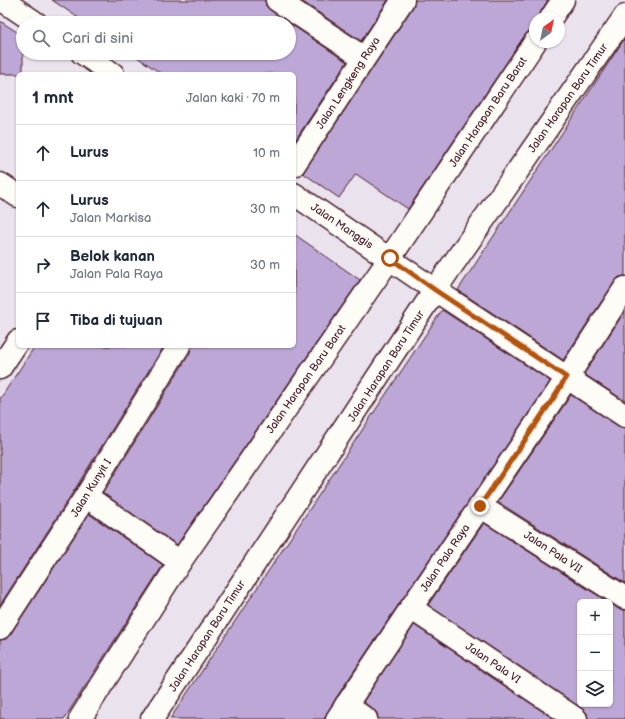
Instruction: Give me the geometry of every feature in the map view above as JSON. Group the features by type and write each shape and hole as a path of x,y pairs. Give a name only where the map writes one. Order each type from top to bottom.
{"street":[{"path":"2,0 26,16"},
{"path":"277,0 364,58"},
{"name":"Jalan Lengkeng Raya","path":"296,162 403,0"},
{"path":"555,12 564,0"},
{"name":"Jalan Harapan Baru Timur","path":"152,719 435,290 625,16"},
{"name":"Jalan Harapan Baru Barat","path":"80,719 180,562 390,258 531,48"},
{"path":"92,60 110,72"},
{"path":"0,184 16,195"},
{"name":"Jalan Manggis","path":"296,195 625,416"},
{"name":"Jalan Pala Raya","path":"342,712 557,393 625,288"},
{"name":"Jalan Kunyit I","path":"0,628 86,496 178,348"},
{"path":"86,496 180,562"},
{"name":"Jalan Pala VII","path":"480,506 625,598"},
{"name":"Jalan Pala VI","path":"411,608 576,719"},
{"path":"342,712 366,719"}],"building":[{"path":"52,0 265,0 266,6 279,16 76,16"},
{"path":"300,0 388,0 361,41"},
{"path":"415,0 548,0 541,12 529,12 529,31 408,209 356,174 339,198 303,173 413,7"},
{"path":"0,21 16,31 16,60 23,60 23,72 16,72 16,74 0,74"},
{"path":"296,28 347,62 296,139 296,72 159,72 141,60 296,60"},
{"path":"625,38 625,276 619,277 615,281 563,360 458,290"},
{"path":"296,235 360,280 177,545 103,493 190,353 191,348 296,348"},
{"path":"442,310 550,381 547,386 336,698 324,719 170,719"},
{"path":"625,311 625,401 584,374"},
{"path":"34,348 163,348 75,489 0,605 0,399"},
{"path":"571,395 618,426 625,428 625,583 498,502"},
{"path":"89,514 163,565 64,719 0,719 0,640 6,639 10,635"},
{"path":"484,523 603,599 577,599 577,705 428,605"},
{"path":"613,605 618,609 625,610 625,719 588,719 587,713 580,707 613,707"},
{"path":"414,625 554,719 378,719 377,713 363,702"}],"route":[{"path":"390,258 435,290 566,377 557,393 480,506"}]}
